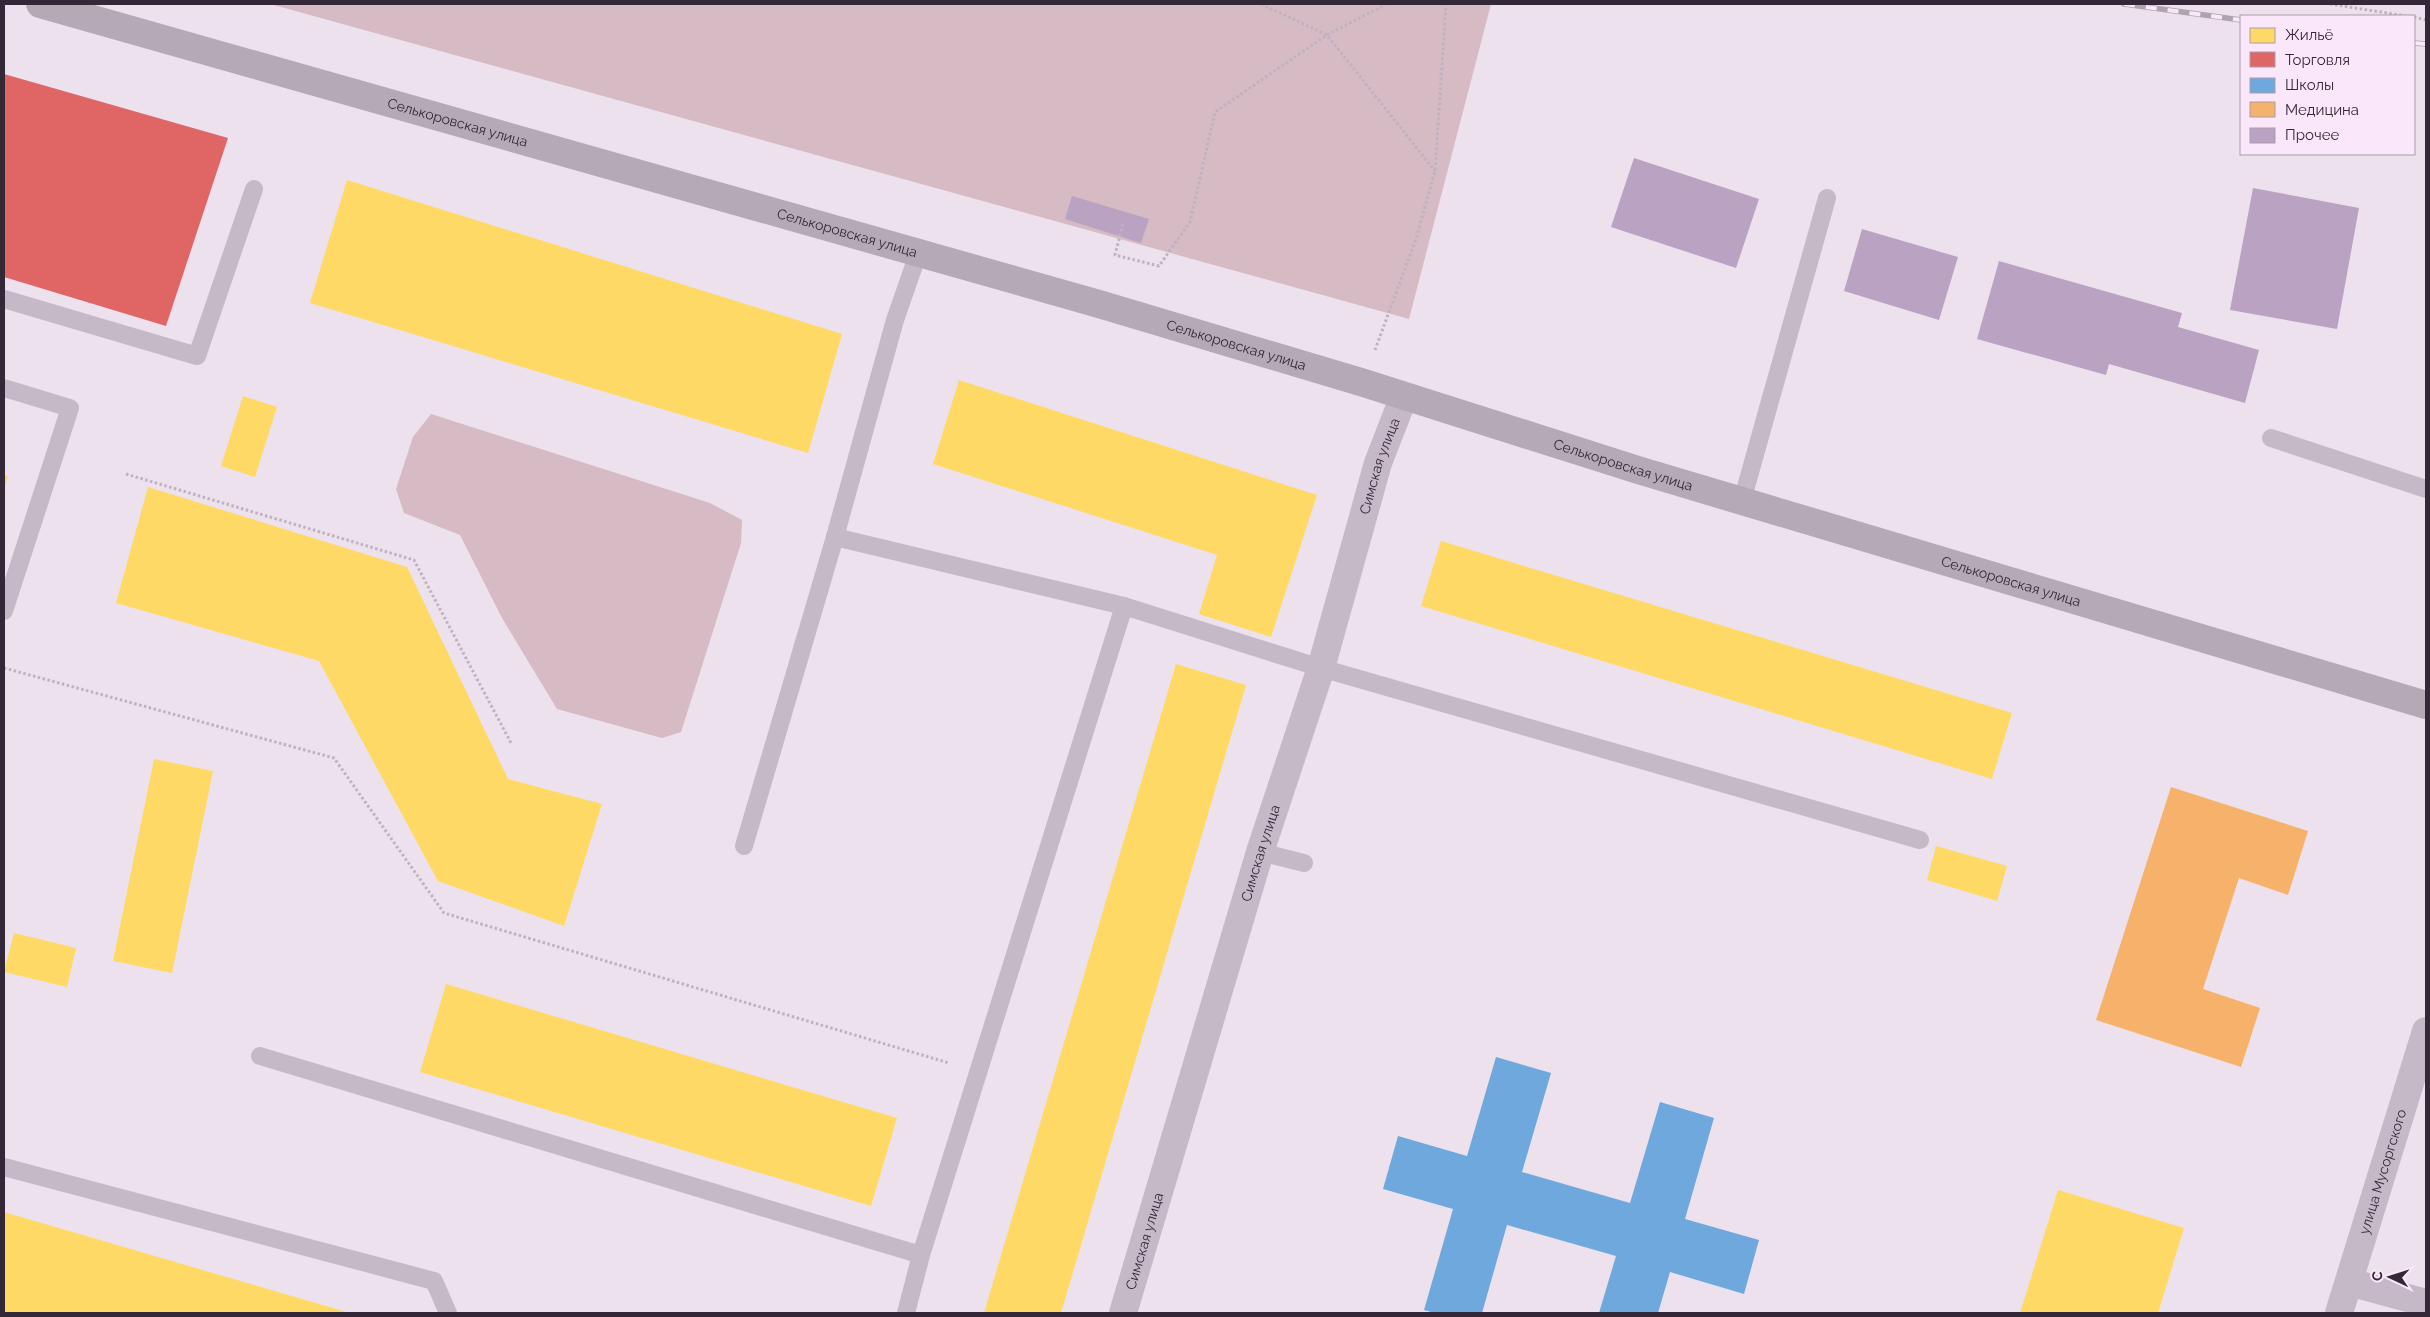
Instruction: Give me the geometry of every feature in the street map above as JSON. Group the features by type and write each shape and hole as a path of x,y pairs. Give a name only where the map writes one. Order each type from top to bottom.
{"main road":[{"name":"Селькоровская улица","path":"40,4 1109,307 1364,383 1742,501 2426,705"}],"street":[{"name":"Симская улица","path":"1123,1313 1260,852 1321,668 1378,463 1404,396"},
{"name":"улица Мусоргского","path":"2339,1313 2426,1031"},
{"path":"2349,1282 2426,1303"}],"lane":[{"path":"4,299 197,356 254,189"},
{"path":"1742,501 1827,198"},
{"path":"744,846 895,320 918,254"},
{"path":"4,388 70,408 4,611"},
{"path":"2271,438 2426,489"},
{"path":"834,537 1124,606 1321,668 1920,840"},
{"path":"906,1313 921,1255 1124,606"},
{"path":"1260,852 1304,863"},
{"path":"260,1056 921,1255"},
{"path":"4,1167 434,1281 448,1313"}],"path":[{"path":"1261,4 1326,35 1435,171"},
{"path":"1122,224 1115,255 1159,266 1190,222 1215,112 1326,35 1386,4"},
{"path":"1364,383 1416,239 1435,171 1446,4"},
{"path":"2330,4 2400,15"},
{"path":"126,474 414,560 511,744"},
{"path":"4,668 334,758 444,913 978,1072"}],"shaded area":[{"path":"270,4 1491,4 1409,319"},
{"path":"431,414 710,503 742,520 741,543 681,732 662,738 557,709 502,618 460,535 404,513 396,489 413,437"}],"building: Жильё":[{"path":"347,180 842,334 808,453 310,303"},
{"path":"959,380 1317,495 1271,637 1199,614 1217,555 933,464"},
{"path":"243,396 277,407 255,477 221,466"},
{"path":"4,475 8,476 4,491"},
{"path":"148,487 407,567 508,779 602,804 564,926 438,881 319,661 116,603"},
{"path":"1441,541 2012,713 1992,779 1421,606"},
{"path":"1176,664 1246,685 1061,1313 984,1313"},
{"path":"154,759 213,771 172,973 113,961"},
{"path":"1936,846 2007,866 1997,901 1927,880"},
{"path":"14,933 76,948 67,987 4,972"},
{"path":"446,984 897,1118 871,1206 420,1072"},
{"path":"2058,1190 2184,1228 2158,1313 2020,1313"},
{"path":"4,1212 350,1313 4,1313"}],"building: Торговля":[{"path":"4,74 228,138 166,326 4,277"}],"building: Школы":[{"path":"1496,1057 1551,1073 1522,1172 1630,1203 1660,1102 1714,1118 1685,1219 1759,1240 1744,1294 1670,1272 1658,1313 1599,1313 1616,1256 1507,1225 1482,1313 1435,1313 1424,1310 1453,1209 1383,1189 1398,1136 1467,1156"}],"building: Медицина":[{"path":"2171,787 2308,831 2288,895 2239,878 2203,989 2260,1008 2241,1067 2096,1020"}],"building: Прочее":[{"path":"1634,158 1759,199 1736,268 1611,227"},
{"path":"2253,188 2359,208 2337,329 2230,310"},
{"path":"1072,196 1149,219 1141,243 1065,219"},
{"path":"1862,229 1958,257 1939,320 1844,291"},
{"path":"1999,261 2182,313 2178,327 2259,350 2245,403 2109,364 2106,375 1977,339"}],"railway":[{"path":"2124,4 2240,20"},
{"path":"2415,43 2426,44"}]}
